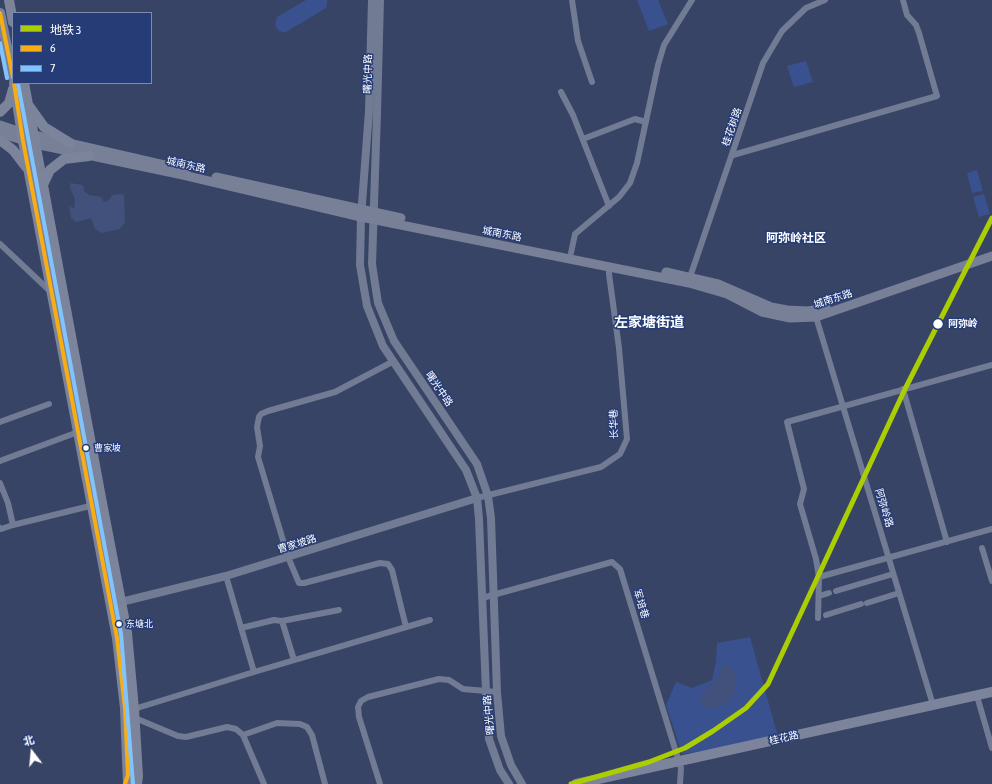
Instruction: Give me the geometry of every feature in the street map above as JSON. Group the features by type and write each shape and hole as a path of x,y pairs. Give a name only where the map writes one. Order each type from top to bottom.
{"main road":[{"path":"9,0 12,16"},
{"path":"0,13 12,72"},
{"path":"0,112 9,103 14,84"},
{"path":"14,84 28,171 78,432 121,602 127,633 134,714 133,781"},
{"path":"24,84 43,185 97,504 117,638 133,781"},
{"path":"28,104 44,127 70,143"},
{"name":"城南东路","path":"0,125 22,136"},
{"name":"城南东路","path":"0,133 34,139 89,156 361,214 571,253 690,280 721,292 756,309 770,314 790,318 816,317 992,256"},
{"name":"城南东路","path":"34,139 70,143 361,214"},
{"path":"0,140 13,150 28,171"},
{"path":"43,185 50,170 64,159 89,156"},
{"name":"城南东路","path":"373,216 609,267 718,284 771,307 787,310 815,310 992,250"},
{"name":"桂花路","path":"576,784 680,765 978,699 992,692"},
{"name":"桂花路","path":"608,784 680,765 933,705 978,699 992,699"}],"street":[{"name":"曙光中路","path":"372,0 369,112 361,214 360,265 367,306 383,346 466,470 477,498 489,739 500,770 509,784"},
{"name":"曙光中路","path":"380,0 372,264 378,303 394,341 477,464 488,496 491,518 497,692 501,736 511,766 522,784"},
{"path":"572,0 578,41 592,82"},
{"path":"571,253 574,234 619,197 630,183 637,163 658,65 664,44 692,0"},
{"name":"桂花树路","path":"690,280 764,63 782,31 806,8 825,0"},
{"path":"733,155 937,96 919,33 916,25 907,15 903,0"},
{"path":"561,92 583,139 609,206"},
{"path":"583,139 635,119 646,122"},
{"path":"0,244 52,293"},
{"name":"长华巷","path":"477,498 601,467 620,454 626,439 619,348 609,267"},
{"name":"阿弥岭路","path":"816,317 933,705"},
{"path":"394,361 335,392 268,411 259,418 257,427 260,446 258,457 288,557 299,583 380,563 388,564 392,570 406,627"},
{"path":"818,618 820,577 800,504 804,489 787,422 842,405 992,365"},
{"path":"903,389 947,542"},
{"path":"0,422 49,404"},
{"path":"0,461 78,432"},
{"path":"0,483 8,503 13,525"},
{"name":"曹家坡路","path":"121,602 226,576 477,498"},
{"path":"0,528 1,529 97,504"},
{"path":"820,577 992,529"},
{"path":"982,548 992,580"},
{"name":"军培巷","path":"482,598 612,562 620,569 680,765 680,784"},
{"path":"836,591 893,574"},
{"path":"226,576 254,672"},
{"path":"826,616 899,593"},
{"path":"819,596 829,594"},
{"path":"241,628 274,620 282,621 339,610"},
{"path":"134,714 254,672 430,620"},
{"path":"282,621 294,660"},
{"path":"380,784 359,717 358,707 361,701 368,696 439,679 450,680 462,689 497,692"},
{"path":"978,699 992,748"},
{"path":"134,714 178,736 186,737 226,728 236,729 243,735 264,784"},
{"path":"243,735 276,723 300,724 307,728 312,735 325,784"}],"shaded area":[{"path":"306,0 327,0 327,5 326,8 286,32 278,30 275,25 277,17"},
{"path":"637,0 658,0 668,24 649,31"},
{"path":"806,61 813,82 794,87 787,66"},
{"path":"977,170 983,191 972,193 967,173"},
{"path":"70,183 83,185 84,191 89,195 101,197 104,202 109,200 112,195 124,195 125,222 120,229 101,233 95,229 91,218 76,222 71,218 69,205 74,209 75,199 70,188"},
{"path":"984,194 990,214 979,217 973,197"},
{"path":"750,637 779,740 682,754 666,705 676,682 692,688 712,680 716,662 717,643"},
{"path":"723,665 728,665 731,667 735,675 735,692 730,700 718,707 708,708 702,706 700,699 704,692 717,678"}],"metro line":[{"name":"3","path":"571,784 649,762 685,748 746,708 768,684 905,389 992,218"}],"transit line":[{"name":"6","path":"0,13 12,72"},
{"name":"7","path":"0,43 7,78"},
{"name":"6","path":"14,84 23,141 117,638 125,708 128,775 125,784"},
{"name":"7","path":"18,84 121,634 133,784"}],"place":[{"name":"阿弥岭","path":"938,324"},
{"name":"曹家坡","path":"86,448"},
{"name":"东塘北","path":"119,624"}],"district":[{"name":"阿弥岭社区","path":"796,238"},
{"name":"左家塘街道","path":"649,323"}]}
